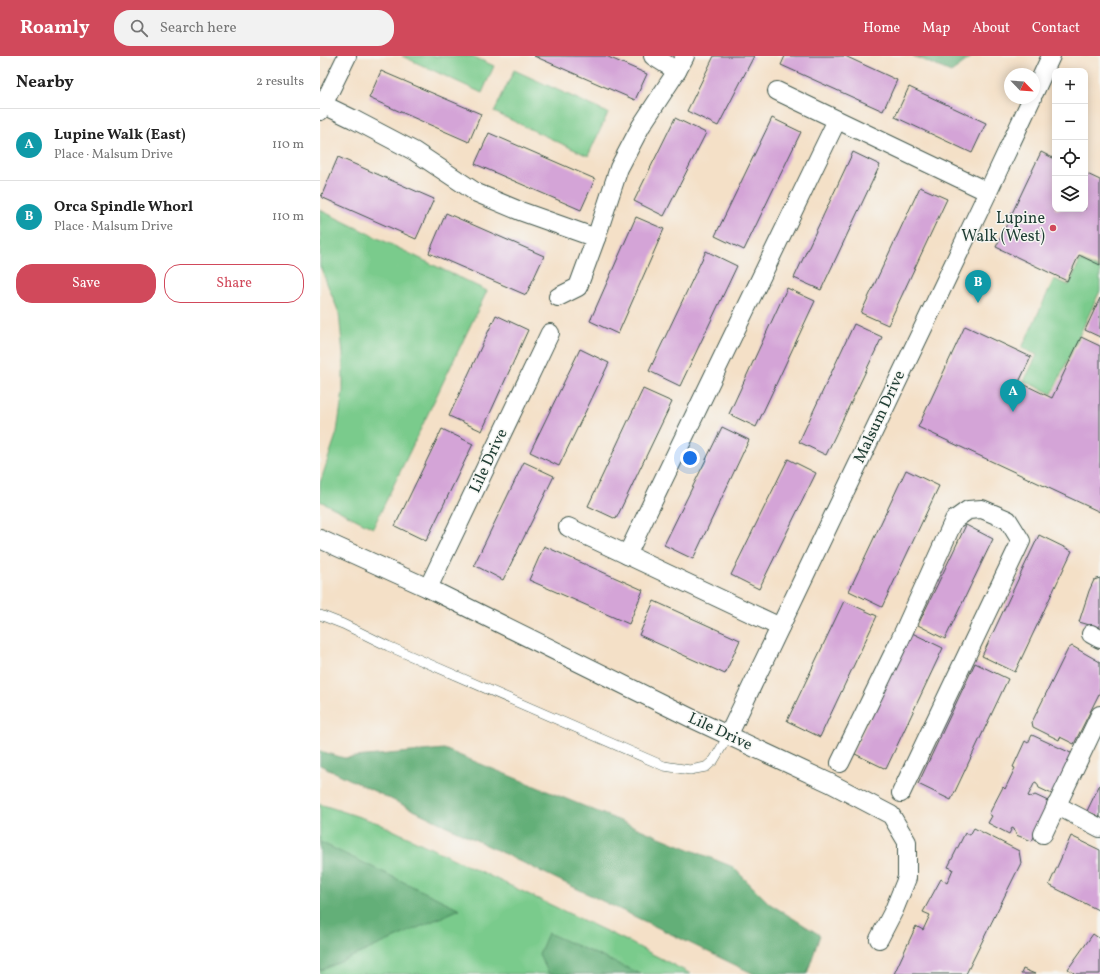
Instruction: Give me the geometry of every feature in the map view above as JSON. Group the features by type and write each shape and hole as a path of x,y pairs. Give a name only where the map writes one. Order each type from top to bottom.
{"street":[{"path":"347,56 321,106 353,119 414,151 477,193 520,211 596,238"},
{"path":"558,297 578,287 619,168 640,126 681,63 653,56"},
{"path":"1040,80 1051,56"},
{"path":"777,91 988,192"},
{"name":"Malsum Drive","path":"728,736 1029,104"},
{"path":"627,555 837,120"},
{"name":"Lile Drive","path":"428,588 550,333"},
{"path":"840,763 899,642 954,520 968,510 982,509 1008,520 1021,541 901,793"},
{"path":"568,527 780,627"},
{"name":"Lile Drive","path":"320,539 428,588 728,736 830,783 891,815 907,842 907,878 894,910 879,939"},
{"path":"1043,834 1100,715"},
{"path":"1056,805 1100,828"}],"lane":[{"path":"320,615 664,766 690,770 706,767 714,760 728,736"}],"green space":[{"path":"402,56 472,56 494,66 482,93"},
{"path":"913,56 973,56 951,72"},
{"path":"514,70 608,113 588,156 494,112"},
{"path":"320,210 487,291 373,528 320,501 320,483 337,432 343,391 343,354 339,313 320,266"},
{"path":"1080,260 1100,269 1100,291 1052,394 1024,381 1037,355 1022,348 1054,279 1069,285"},
{"path":"444,749 733,867 770,904 820,935 807,974 754,974 320,765 320,751 344,758"},
{"path":"320,804 378,823 627,941 691,974 320,974"},
{"path":"320,842 460,909 320,971"},
{"path":"548,933 641,974 549,974 539,954"}],"building":[{"path":"534,56 606,56 647,74 635,100"},
{"path":"714,56 754,56 718,126 687,111"},
{"path":"785,56 845,56 897,80 883,111 781,65"},
{"path":"381,71 481,114 469,142 369,98"},
{"path":"909,87 986,123 972,153 895,117"},
{"path":"675,118 706,133 664,216 634,201"},
{"path":"772,118 801,132 744,250 715,236"},
{"path":"489,133 595,179 581,210 475,164"},
{"path":"853,152 880,165 821,290 794,278"},
{"name":"Lupine Walk (West)","path":"1041,152 1052,158 1052,212 1088,212 1088,174 1100,180 1100,265 1079,255 1067,281 996,247"},
{"path":"338,157 434,199 416,239 321,197"},
{"path":"920,187 947,199 888,325 861,313"},
{"path":"446,213 544,256 526,295 429,253"},
{"path":"636,217 664,229 618,334 590,321"},
{"path":"706,251 737,266 680,386 649,371"},
{"path":"787,288 815,301 756,427 729,414"},
{"path":"1100,298 1100,337 1085,330"},
{"path":"496,315 528,330 482,431 449,416"},
{"path":"854,324 882,337 826,455 799,442"},
{"path":"965,326 1031,357 1019,382 1052,398 1081,337 1100,346 1100,512 918,427"},
{"path":"580,349 609,363 559,466 530,452"},
{"path":"643,389 672,402 616,519 588,506"},
{"path":"722,427 749,440 693,559 664,545"},
{"path":"442,429 473,444 426,541 395,526"},
{"path":"788,459 816,473 759,589 731,575"},
{"path":"524,462 554,476 503,580 474,565"},
{"path":"906,470 939,486 882,607 849,591"},
{"path":"966,525 993,539 945,639 918,625"},
{"path":"1039,535 1072,551 1015,672 982,656"},
{"path":"544,546 643,590 629,624 529,580"},
{"path":"1100,578 1100,628 1079,622 1094,580"},
{"path":"654,601 740,640 725,674 639,635"},
{"path":"844,601 877,616 820,737 787,721"},
{"path":"910,632 943,648 886,769 853,753"},
{"path":"1072,646 1100,662 1100,692 1074,744 1060,737 1059,740 1033,727 1032,722 1068,649"},
{"path":"975,663 1008,679 951,800 918,784"},
{"path":"1032,735 1073,754 1054,795 1039,788 1035,782 1028,796 1031,797 1035,795 1050,802 1032,841 1016,835 1014,829 1012,828 1009,834 988,823 992,816 989,814 1003,787 1005,789 1025,741 1028,743"},
{"path":"1100,784 1100,817 1087,811"},
{"path":"974,828 1019,851 1021,863 966,974 894,974 916,926 923,930 930,915 923,912 941,879 947,883 953,869 948,867 965,833 970,835"},
{"path":"1071,836 1100,850 1100,911 1049,885"},
{"path":"1093,934 1100,939 1100,974 1073,974 1074,973 1068,969"},
{"path":"1023,969 1035,974 1021,974"}],"place":[{"name":"Lupine Walk (West)","path":"1053,228"},
{"name":"Orca Spindle Whorl","path":"978,303"},
{"name":"Lupine Walk (East)","path":"1013,412"}]}
